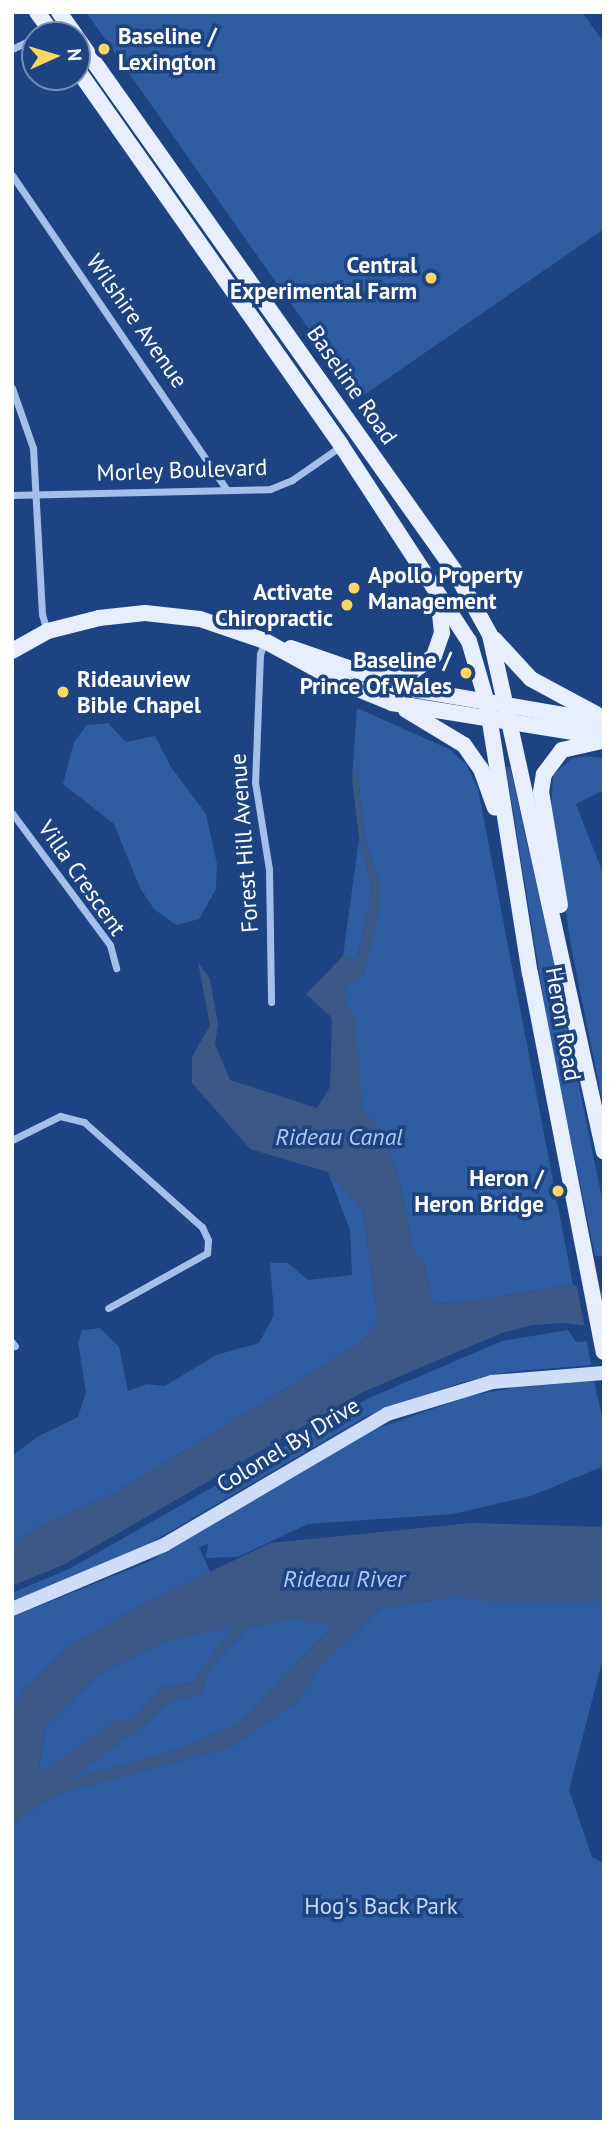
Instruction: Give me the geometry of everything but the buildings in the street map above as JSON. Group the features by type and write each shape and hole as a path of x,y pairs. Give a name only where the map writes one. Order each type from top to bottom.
{"main road":[{"name":"Baseline Road","path":"91,58 438,547 491,635 509,714"},
{"name":"Baseline Road","path":"91,89 341,445 437,587 469,641 488,711"},
{"path":"339,673 406,674 434,656 442,633 437,587"},
{"path":"12,651 48,631 145,613 223,624 339,673 447,733 469,751 481,769 508,843"},
{"path":"491,635 531,679 604,720"},
{"path":"367,675 488,711"},
{"path":"393,703 604,720"},
{"name":"Heron Road","path":"488,711 508,843 582,1248 604,1352"},
{"path":"509,714 604,739"},
{"name":"Heron Road","path":"509,714 604,1152"},
{"path":"570,995 541,783 547,766 562,750 604,739"},
{"name":"Colonel By Drive","path":"12,1609 164,1545 387,1413 492,1382 604,1373"}],"street":[{"name":"Wilshire Avenue","path":"12,175 227,490"},
{"path":"12,388 29,427 37,494 42,614 48,631"},
{"name":"Morley Boulevard","path":"12,495 227,490 281,484 341,445"},
{"name":"Forest Hill Avenue","path":"268,642 260,654 255,782 269,869 271,1002"},
{"name":"Villa Crescent","path":"12,813 110,945 116,968"},
{"path":"12,1140 60,1116 84,1122 202,1227 208,1240 207,1253 108,1308"}],"green space":[{"name":"Central Experimental Farm","path":"86,12 582,12 604,43 604,229 358,399"},
{"path":"357,708 449,749 466,764 478,789 573,1285 449,1304 433,1302 425,1265 414,1255 398,1175 385,1138 363,1110 346,1004 346,986 363,976 379,910 379,880 365,840 357,769 352,778"},
{"path":"108,723 126,742 155,736 171,767 206,814 217,864 216,889 199,919 176,925 154,909 140,888 114,824 63,784 74,742 87,725"},
{"path":"585,756 604,758 604,790 576,804 604,876 604,1110 571,946 551,813 553,775 571,759"},
{"path":"506,767 510,767 554,963 604,1208 604,1256 595,1256 550,1039"},
{"path":"359,839 372,889 358,955 354,959 343,956"},
{"path":"328,1172 363,1211 378,1322 363,1341 117,1492 38,1527 12,1545 12,1456 37,1437 78,1417 86,1392 78,1342 82,1330 100,1328 119,1347 128,1391 147,1384 165,1386 216,1355 259,1343 274,1315 270,1263 288,1263 308,1280 352,1275 350,1230"},
{"path":"568,1330 576,1342 587,1341 591,1365 508,1372 463,1382 367,1416 147,1545 12,1602 12,1593 69,1569 369,1398 502,1341"},
{"path":"594,1381 604,1425 604,1466 531,1496 453,1514 308,1524 238,1557 206,1558 208,1544 199,1547 211,1574 147,1602 70,1646 23,1690 12,1714 12,1617 150,1561 370,1431 466,1397 511,1388"},
{"name":"Hog's Back Park","path":"459,1596 505,1602 604,1602 604,1654 569,1790 592,1857 604,1863 604,2122 12,2122 12,1833 22,1816 61,1793 231,1747 298,1701 322,1664 381,1608"},
{"path":"294,1618 334,1625 238,1724 171,1752 68,1780 144,1725 168,1702 201,1694 210,1667 247,1629"},
{"path":"235,1625 193,1682 161,1688 133,1720 38,1776 46,1725 100,1673 163,1642"}],"water":[{"name":"Rideau Canal","path":"357,767 365,840 379,880 379,916 363,976 346,986 346,1004 355,1018 363,1110 385,1138 398,1175 414,1254 425,1265 433,1302 449,1304 573,1285 604,1290 604,1328 563,1323 532,1325 502,1333 361,1393 65,1564 12,1586 12,1545 38,1527 117,1492 363,1341 378,1322 363,1211 328,1172 250,1149 192,1083 192,1057 210,1025 198,962 210,979 218,1025 215,1044 230,1080 317,1108 330,1087 332,1018 306,994 343,956 354,959 358,955 372,889 359,839 352,778"},
{"name":"Rideau River","path":"471,1523 604,1527 604,1602 493,1602 459,1596 381,1608 322,1664 298,1701 231,1747 61,1793 22,1816 12,1833 12,1714 23,1690 70,1646 147,1602 270,1543","holes":["294,1618 333,1626 238,1724 171,1752 70,1779 144,1725 168,1702 201,1694 210,1667 247,1629","234,1626 193,1682 161,1688 133,1720 116,1720 38,1775 46,1725 100,1673 163,1642"]}],"pier":[{"path":"576,1282 600,1286 604,1332 585,1329"}],"place":[{"name":"Baseline / Lexington","path":"104,49"},
{"name":"Central Experimental Farm","path":"431,278"},
{"name":"Apollo Property Management","path":"354,588"},
{"name":"Activate Chiropractic","path":"347,605"},
{"name":"Baseline / Prince Of Wales","path":"466,673"},
{"name":"Rideauview Bible Chapel","path":"63,692"},
{"name":"Heron / Heron Bridge","path":"558,1191"}]}
